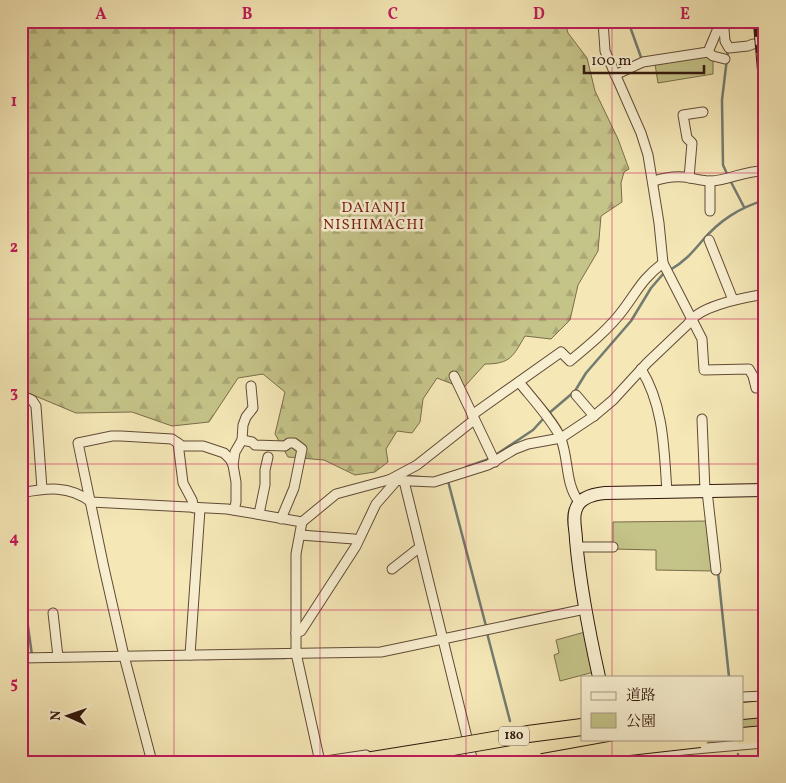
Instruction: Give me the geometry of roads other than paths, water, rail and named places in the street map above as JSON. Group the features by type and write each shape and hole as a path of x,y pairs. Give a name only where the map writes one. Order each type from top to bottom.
{"highway":[{"path":"744,711 765,710"},
{"name":"180","path":"360,762 528,734 581,728"},
{"path":"744,736 765,734"},
{"path":"542,762 620,748 691,740"}],"street":[{"path":"603,21 605,51 641,133 648,155 654,181 663,263 702,339 704,370 749,369 756,388 765,388"},
{"path":"765,22 765,44"},
{"path":"708,52 719,24 724,29 725,41 729,48 753,44"},
{"path":"615,75 643,62 708,52 713,56 724,59"},
{"path":"689,178 692,144 688,138 683,115 703,112"},
{"path":"654,181 661,178 689,178 710,181 729,179 755,170 764,171 765,183"},
{"path":"710,181 710,211"},
{"path":"709,240 733,300"},
{"path":"298,632 356,546 376,504 397,480 519,382 561,352 570,361 592,342 622,311 641,282 663,263"},
{"path":"581,719 319,762 296,653 298,632 296,554 302,522 336,494 397,480 434,482 528,444 561,438 594,416 613,400 641,369 688,324 691,318 715,306 733,300 765,294"},
{"path":"641,369 650,384 660,413 667,492"},
{"path":"454,376 494,459"},
{"path":"519,382 561,438 570,486 580,502"},
{"path":"234,510 236,502 235,452 242,440 243,425 246,417 253,408 251,386"},
{"path":"21,395 32,400 36,406 42,489"},
{"path":"576,395 594,416"},
{"path":"702,418 706,491 716,570"},
{"path":"152,762 124,656 78,443 112,436 172,439 182,446 195,444 217,450 224,453 234,465"},
{"path":"242,440 252,442 255,445 284,446 294,443 302,450 294,488 280,519"},
{"path":"178,443 183,483 197,509 190,655"},
{"path":"259,514 268,457"},
{"path":"397,480 420,547 473,762"},
{"path":"21,493 58,488 82,495 91,502 234,510 302,522"},
{"path":"599,676 585,609 577,547 575,509 580,502 586,497 597,494 765,490"},
{"path":"300,535 354,539"},
{"path":"392,569 420,547"},
{"path":"577,547 613,548"},
{"path":"21,658 380,652 585,609"},
{"path":"53,613 58,657"},
{"path":"744,697 765,696"},
{"path":"744,706 765,704"},
{"path":"614,740 618,759"},
{"path":"684,750 689,740"},
{"path":"587,762 684,750 765,743"}],"waterway":[{"path":"628,21 642,60"},
{"path":"753,48 764,47"},
{"path":"728,176 723,165 722,100 728,50 730,50"},
{"path":"731,182 744,207"},
{"path":"670,270 688,257 723,221 738,211 765,200"},
{"path":"548,414 575,391 586,373 631,321 651,288 664,273"},
{"path":"494,456 533,430 544,418"},
{"path":"466,467 489,459"},
{"path":"407,476 420,477"},
{"path":"448,481 486,626"},
{"path":"718,572 729,676"},
{"path":"21,577 32,655"},
{"path":"487,633 510,721"},
{"path":"204,659 286,658"},
{"path":"738,754 739,762"}],"railway":[{"path":"755,21 765,137"}],"district":[{"name":"DAIANJI NISHIMACHI","path":"374,216"}]}
